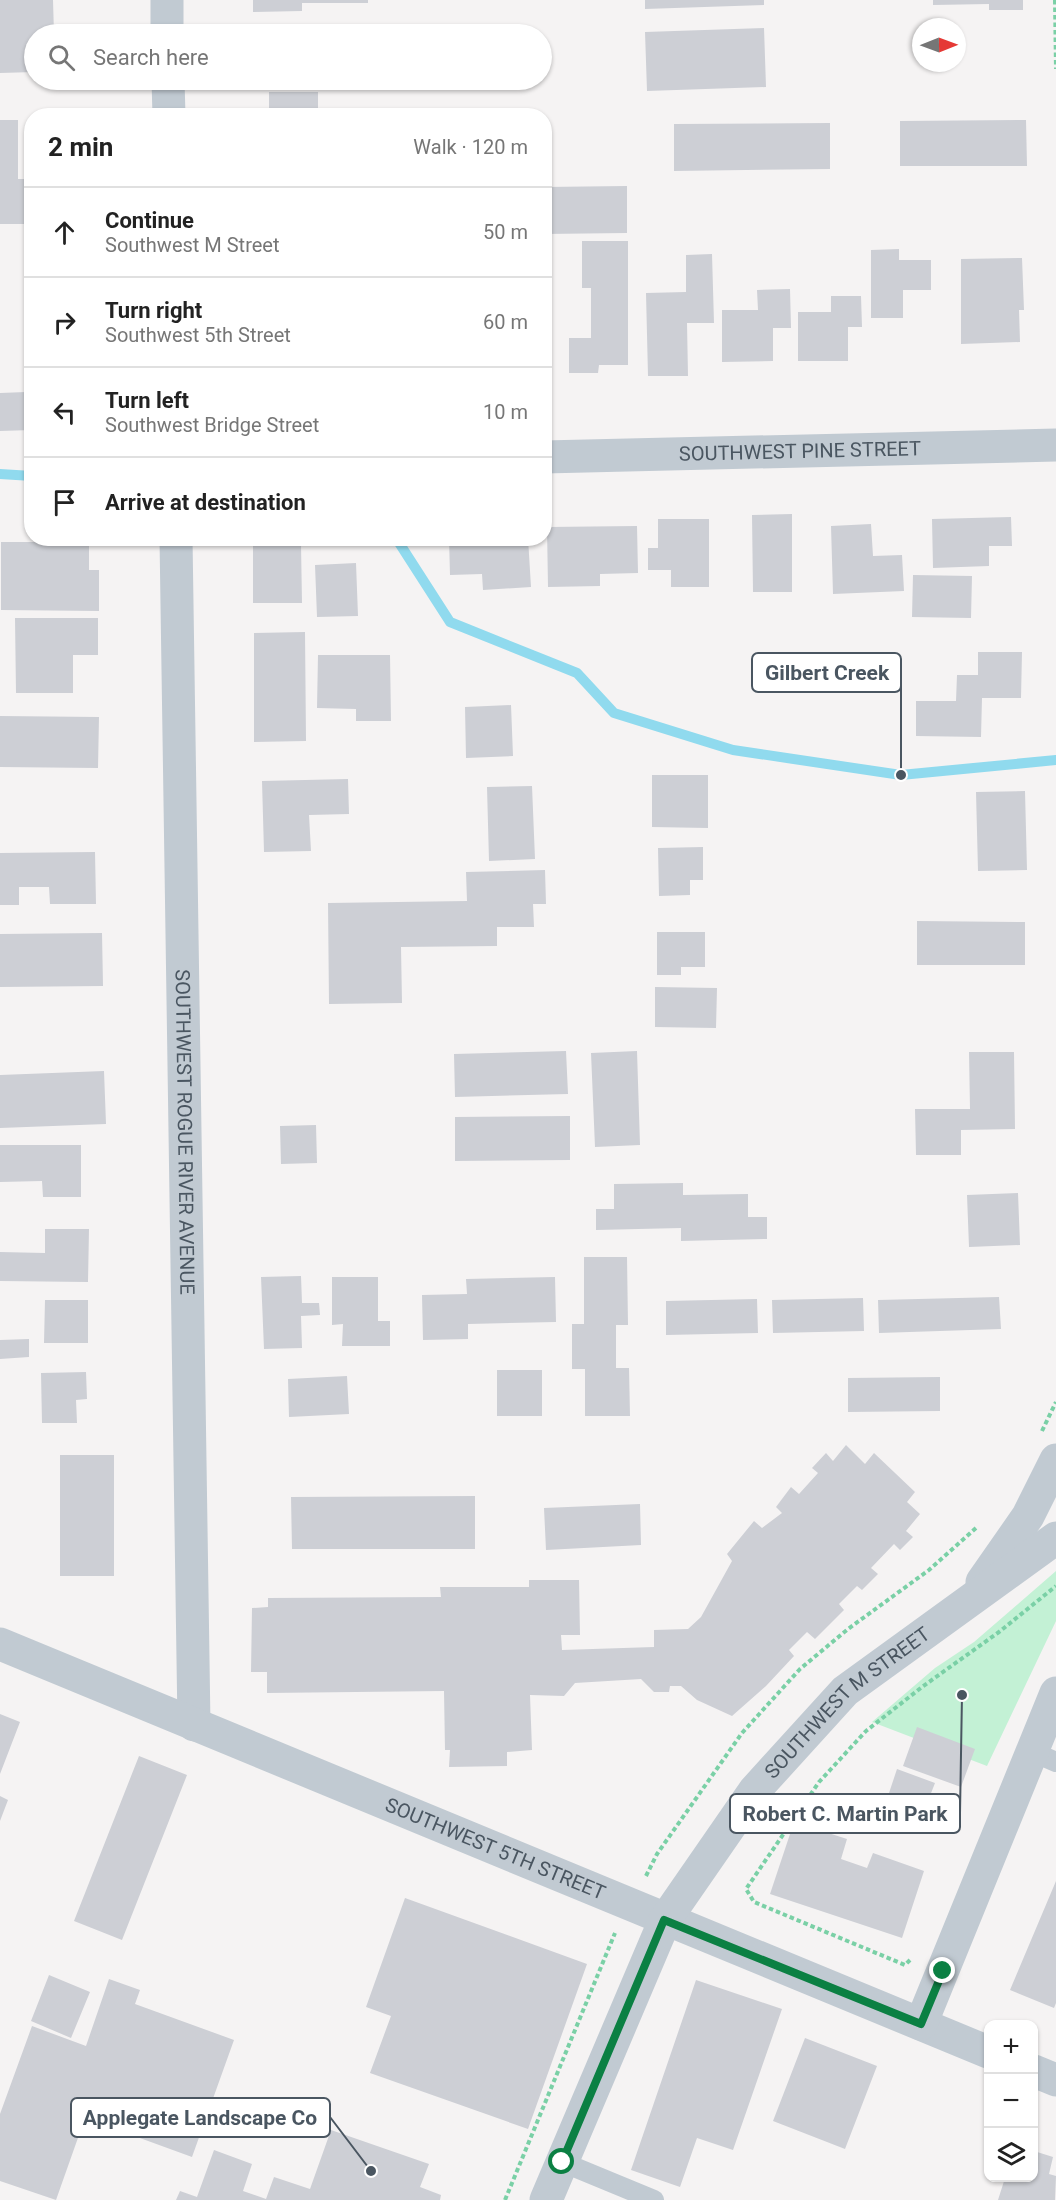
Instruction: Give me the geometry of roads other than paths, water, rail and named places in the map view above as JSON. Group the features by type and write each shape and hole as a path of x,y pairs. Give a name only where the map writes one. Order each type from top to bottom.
{"street":[{"path":"167,0 167,24"},
{"path":"168,90 169,108"},
{"name":"SOUTHWEST PINE STREET","path":"552,457 1056,446"},
{"name":"SOUTHWEST ROGUE RIVER AVENUE","path":"176,546 194,1725"},
{"name":"SOUTHWEST M STREET","path":"967,1603 1028,1516 1056,1460"},
{"name":"SOUTHWEST M STREET","path":"546,2200 664,1920 755,1790 845,1691 1056,1538"},
{"name":"SOUTHWEST 5TH STREET","path":"0,1644 984,2050"},
{"path":"921,2024 1044,1757 1056,1693"},
{"path":"1038,2073 1056,2080"}],"lane":[{"path":"562,2162 654,2200"}],"waterway":[{"path":"0,474 24,476"},
{"path":"401,546 450,622 577,673 614,713 733,750 901,775 1056,760"}],"place":[{"name":"Gilbert Creek","path":"901,775"},
{"name":"Robert C. Martin Park","path":"962,1695"},
{"name":"Applegate Landscape Co","path":"371,2171"}]}
